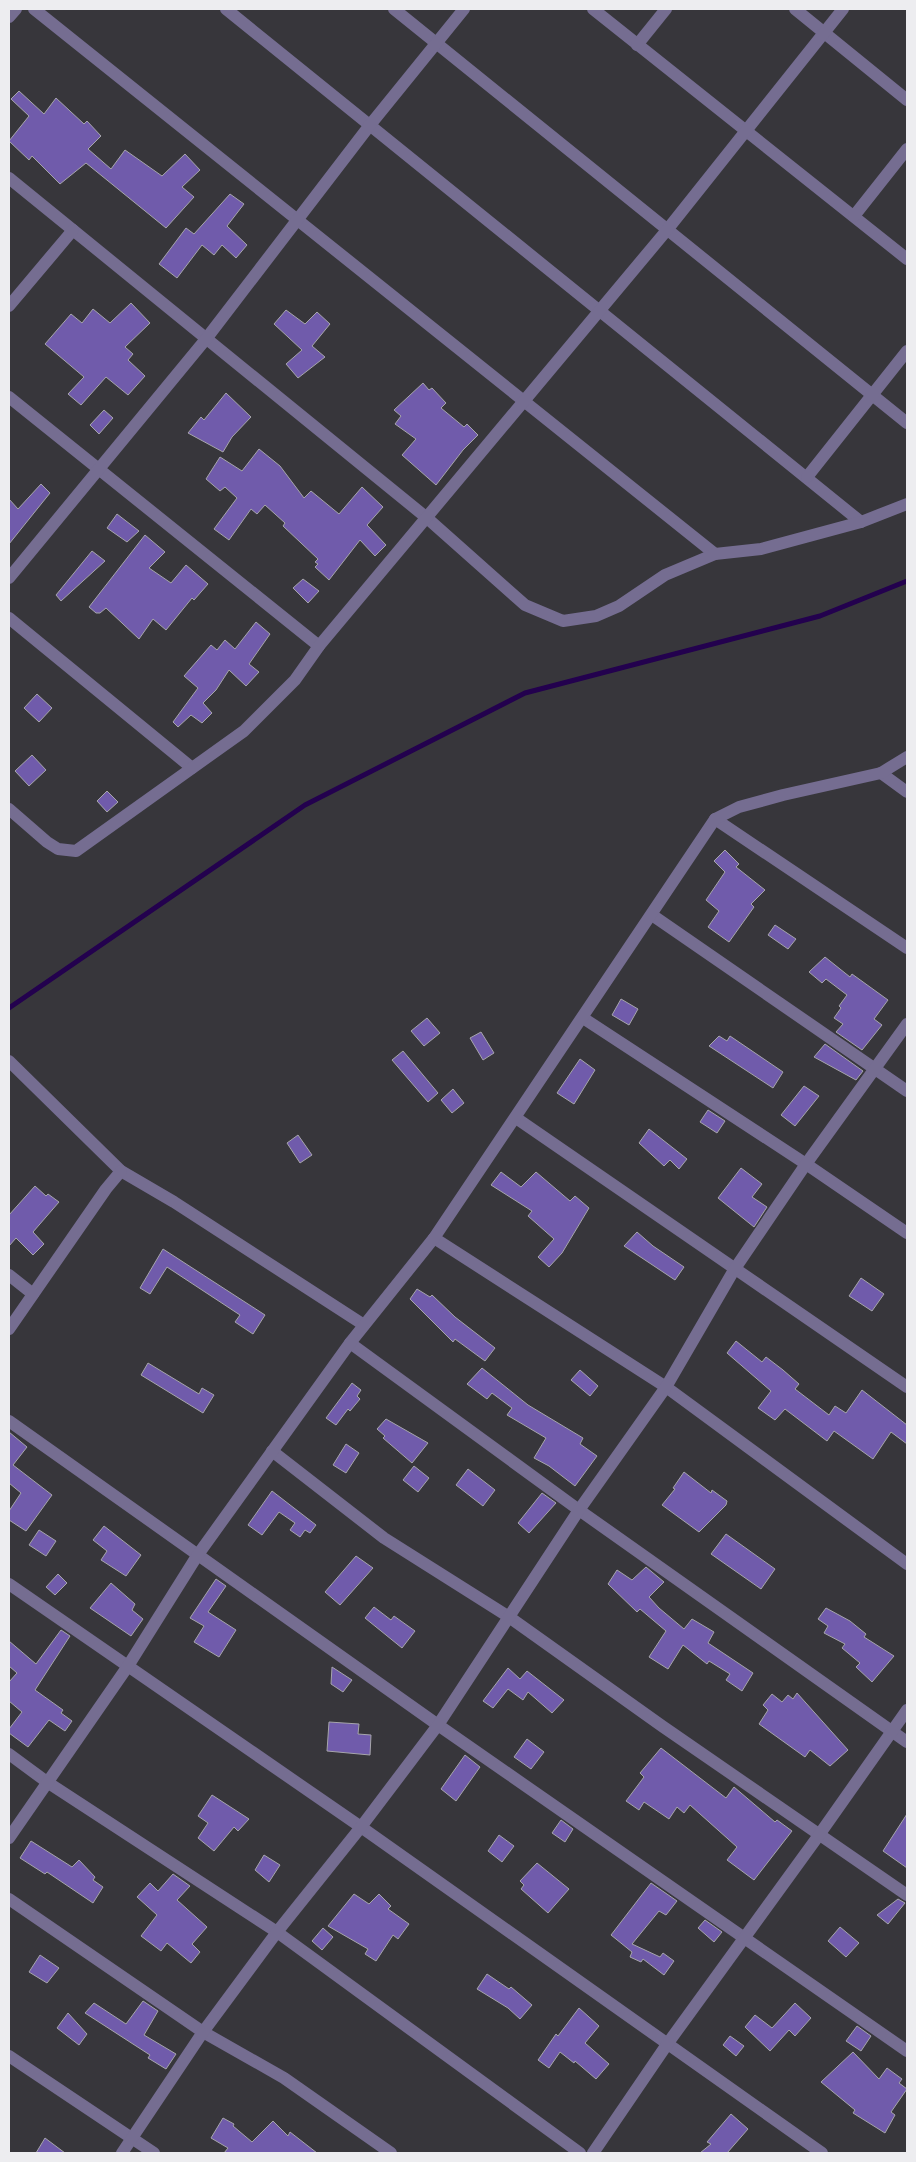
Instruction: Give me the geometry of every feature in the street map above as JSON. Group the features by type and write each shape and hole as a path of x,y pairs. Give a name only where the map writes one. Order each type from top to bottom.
{"street":[{"path":"9,17 16,9"},
{"path":"34,9 716,554"},
{"path":"226,9 861,522"},
{"path":"394,9 438,42 667,230 907,423"},
{"path":"9,578 206,339 370,125 464,9"},
{"path":"594,9 907,259"},
{"path":"638,45 666,9"},
{"path":"796,9 907,100"},
{"path":"9,809 52,846 58,849 76,850 192,768 266,711 295,680 319,646 667,230 843,9"},
{"path":"854,216 907,149"},
{"path":"9,178 426,518 525,605 563,622 604,612 619,606 665,575 716,554 762,549 861,522 907,504"},
{"path":"9,306 72,230"},
{"path":"807,478 874,396 907,351"},
{"path":"9,397 319,646"},
{"path":"9,618 192,768"},
{"path":"9,1838 128,1666 197,1556 350,1343 434,1238 716,820 739,807 881,773 907,757"},
{"path":"881,773 907,792"},
{"path":"716,820 907,948"},
{"path":"652,915 907,1091"},
{"path":"583,1018 806,1164 907,1233"},
{"path":"122,2153 203,2032 277,1932 361,1827 438,1725 579,1510 666,1387 734,1270 806,1164 907,1024"},
{"path":"9,1062 122,1171 174,1202 364,1325"},
{"path":"516,1118 734,1270 907,1387"},
{"path":"9,1329 106,1189 122,1171"},
{"path":"434,1238 666,1387 907,1564"},
{"path":"9,1275 33,1294"},
{"path":"350,1343 579,1510 907,1742"},
{"path":"9,1421 197,1556 907,2051"},
{"path":"272,1451 384,1538 509,1617 819,1836 907,1895"},
{"path":"9,1584 361,1827 822,2153"},
{"path":"592,2153 668,2043 819,1836 907,1710"},
{"path":"9,1754 47,1782 277,1932 580,2153"},
{"path":"9,1899 203,2032 284,2078 392,2153"},
{"path":"9,2056 154,2153"}],"building":[{"path":"19,91 44,114 56,98 84,124 87,121 101,136 88,149 111,169 125,150 162,176 185,154 200,170 182,187 194,197 166,228 86,163 60,184 32,156 29,160 9,141 29,116 11,99"},
{"path":"230,194 244,204 227,226 247,245 236,258 222,245 214,255 202,245 177,278 159,264 186,228 194,234"},
{"path":"131,303 150,323 125,347 133,354 128,360 145,376 128,395 106,377 81,405 68,394 84,377 45,344 71,314 82,323 93,309 110,323"},
{"path":"286,310 305,324 317,312 330,324 312,346 325,357 298,378 286,364 302,350 274,324"},
{"path":"423,383 429,390 432,388 446,403 441,408 464,427 467,424 478,435 463,450 436,485 402,455 416,439 395,424 401,416 394,410"},
{"path":"226,393 251,417 232,437 223,452 188,433 201,417 204,420"},
{"path":"104,410 113,418 99,434 90,425"},
{"path":"259,449 280,466 304,498 311,491 339,514 362,487 383,507 367,525 386,545 375,556 360,540 329,580 315,567 318,564 315,562 318,559 283,526 285,523 265,505 257,514 251,509 229,540 214,529 237,498 225,487 220,491 206,479 220,457 242,471"},
{"path":"41,484 50,493 9,544 9,499 18,509"},
{"path":"117,514 139,531 127,542 107,528"},
{"path":"145,535 165,552 149,568 171,583 186,565 208,584 194,600 192,598 166,630 153,619 139,639 106,608 100,613 96,613 89,607"},
{"path":"92,551 105,561 61,601 56,595"},
{"path":"303,579 319,591 308,603 293,588"},
{"path":"256,622 270,634 249,664 259,672 246,686 229,670 216,690 203,703 212,713 202,723 191,715 178,727 173,722 198,688 184,676 211,645 217,650 225,640 235,649"},
{"path":"37,694 52,708 39,722 24,708"},
{"path":"32,755 46,770 29,786 15,771"},
{"path":"107,791 118,802 107,812 97,801"},
{"path":"725,850 739,864 736,867 765,890 751,904 754,907 729,942 708,927 719,911 706,900 725,872 714,861"},
{"path":"775,925 796,939 788,949 768,935"},
{"path":"825,957 850,977 852,974 888,1000 874,1019 882,1025 862,1050 836,1032 843,1024 834,1018 841,1008 839,1006 847,995 826,979 822,983 809,972"},
{"path":"621,999 638,1009 629,1025 612,1015"},
{"path":"427,1018 440,1033 424,1046 411,1031"},
{"path":"481,1032 494,1053 483,1060 470,1038"},
{"path":"719,1036 727,1041 730,1036 783,1072 773,1088 709,1046"},
{"path":"825,1044 863,1071 856,1080 814,1057"},
{"path":"403,1051 438,1093 428,1102 392,1060"},
{"path":"580,1059 595,1070 574,1104 557,1093"},
{"path":"804,1086 819,1096 795,1126 781,1115"},
{"path":"453,1089 464,1103 452,1113 441,1100"},
{"path":"708,1110 725,1121 717,1133 700,1122"},
{"path":"649,1129 687,1159 679,1169 670,1160 664,1166 639,1143"},
{"path":"298,1135 312,1155 300,1163 287,1143"},
{"path":"741,1168 762,1184 752,1197 767,1207 754,1227 718,1198"},
{"path":"501,1172 521,1187 536,1172 570,1201 575,1196 589,1208 562,1253 549,1267 538,1257 554,1239 528,1216 532,1211 491,1185"},
{"path":"35,1186 46,1196 48,1194 59,1202 33,1232 44,1244 33,1255 16,1238 9,1246 9,1215"},
{"path":"637,1232 653,1246 684,1267 675,1280 624,1246"},
{"path":"163,1249 265,1315 253,1334 235,1322 240,1315 167,1267 150,1294 140,1288"},
{"path":"861,1278 884,1294 872,1311 849,1296"},
{"path":"417,1289 430,1297 432,1295 455,1317 495,1348 485,1361 455,1339 453,1342 410,1299"},
{"path":"736,1341 762,1362 766,1357 783,1370 799,1384 795,1389 829,1415 835,1406 846,1413 862,1390 907,1425 907,1444 891,1432 873,1459 834,1431 827,1441 785,1409 775,1420 758,1408 771,1391 727,1353"},
{"path":"148,1363 199,1394 202,1388 214,1395 203,1413 141,1375"},
{"path":"482,1368 528,1405 583,1438 580,1444 597,1456 575,1486 549,1466 534,1458 546,1438 507,1415 512,1408 492,1393 487,1399 467,1384"},
{"path":"580,1370 598,1386 590,1396 571,1380"},
{"path":"352,1383 361,1390 357,1396 360,1399 350,1411 348,1409 336,1425 326,1418"},
{"path":"386,1419 428,1443 412,1463 383,1438 385,1436 377,1429"},
{"path":"9,1432 27,1447 13,1465 52,1495 26,1531 9,1520 9,1511 21,1493 9,1483"},
{"path":"346,1444 359,1453 346,1473 333,1465"},
{"path":"414,1466 429,1478 418,1492 403,1480"},
{"path":"468,1469 495,1490 483,1506 456,1485"},
{"path":"684,1472 711,1493 712,1490 727,1501 726,1505 699,1532 662,1505 675,1489 673,1488"},
{"path":"272,1491 316,1525 310,1533 305,1530 300,1537 290,1530 295,1523 279,1512 262,1535 248,1525"},
{"path":"542,1493 556,1503 529,1533 518,1523"},
{"path":"104,1526 141,1555 126,1576 101,1560 107,1551 93,1540"},
{"path":"39,1530 56,1541 46,1556 29,1545"},
{"path":"726,1534 775,1569 761,1589 711,1554"},
{"path":"356,1556 373,1568 340,1605 325,1592"},
{"path":"646,1567 664,1582 649,1597 659,1608 684,1629 692,1619 714,1632 708,1643 753,1673 742,1691 726,1680 730,1674 709,1661 707,1664 683,1645 668,1669 649,1657 666,1631 640,1609 637,1612 608,1584 617,1570 632,1580"},
{"path":"58,1574 67,1583 55,1595 46,1587"},
{"path":"216,1579 226,1586 208,1612 236,1630 219,1657 194,1642 204,1626 190,1618"},
{"path":"111,1583 135,1604 132,1610 143,1619 131,1636 90,1608"},
{"path":"374,1607 391,1620 394,1616 415,1631 402,1648 365,1618"},
{"path":"826,1608 850,1621 866,1634 864,1637 894,1656 872,1682 856,1667 860,1663 842,1648 845,1644 824,1633 828,1626 818,1619"},
{"path":"61,1630 70,1636 35,1690 63,1710 61,1713 72,1721 65,1731 49,1720 28,1747 9,1733 9,1729 22,1712 9,1701 9,1682 17,1673 9,1666 9,1641 36,1664"},
{"path":"332,1667 352,1680 343,1692 331,1684"},
{"path":"508,1668 520,1679 527,1671 564,1700 552,1713 528,1692 523,1700 508,1689 493,1708 483,1701"},
{"path":"797,1693 848,1750 830,1766 810,1750 805,1757 759,1724 768,1710 763,1705 772,1694 782,1702 788,1695 793,1699"},
{"path":"329,1722 359,1724 358,1734 371,1735 370,1755 327,1751"},
{"path":"527,1739 544,1752 531,1769 514,1757"},
{"path":"661,1748 726,1798 734,1787 775,1822 777,1820 792,1831 754,1880 727,1860 737,1847 690,1805 684,1813 677,1807 669,1819 644,1802 639,1810 626,1801 644,1777 640,1773"},
{"path":"465,1755 480,1767 456,1801 441,1789"},
{"path":"212,1795 249,1819 238,1831 234,1827 214,1851 198,1838 208,1823 198,1816"},
{"path":"907,1814 907,1868 883,1851"},
{"path":"561,1820 573,1829 565,1842 552,1833"},
{"path":"499,1835 514,1846 502,1862 488,1851"},
{"path":"31,1841 72,1867 79,1860 95,1877 93,1880 103,1887 93,1903 47,1872 45,1874 20,1858"},
{"path":"264,1855 280,1865 269,1882 255,1870"},
{"path":"537,1863 569,1889 548,1913 521,1889 524,1885 520,1881"},
{"path":"173,1874 190,1886 177,1900 207,1927 192,1944 200,1952 191,1963 167,1943 161,1951 141,1936 157,1915 137,1897 150,1883 158,1891"},
{"path":"651,1883 677,1901 666,1915 659,1911 632,1944 660,1957 663,1953 674,1961 664,1975 643,1959 641,1962 630,1957 632,1952 611,1935"},
{"path":"354,1894 369,1904 379,1894 391,1906 388,1909 409,1924 398,1939 393,1935 376,1961 365,1954 368,1949 328,1926"},
{"path":"898,1899 905,1903 888,1924 877,1915"},
{"path":"705,1920 722,1932 714,1942 698,1928"},
{"path":"840,1927 859,1943 846,1957 828,1941"},
{"path":"323,1928 333,1937 322,1950 312,1941"},
{"path":"40,1955 59,1968 47,1983 29,1972"},
{"path":"487,1974 509,1989 511,1987 532,2005 520,2019 508,2008 477,1989"},
{"path":"143,2001 158,2011 144,2035 176,2054 166,2069 148,2058 150,2055 85,2013 94,2003 126,2024"},
{"path":"795,2003 811,2018 795,2036 789,2030 770,2051 745,2027 755,2015 772,2028"},
{"path":"579,2008 599,2026 585,2043 609,2064 596,2079 575,2061 574,2063 560,2052 549,2068 538,2060 556,2034 558,2036"},
{"path":"68,2013 87,2034 79,2045 57,2028"},
{"path":"857,2026 871,2036 861,2051 846,2041"},
{"path":"730,2036 744,2046 736,2056 723,2045"},
{"path":"853,2052 879,2079 887,2068 902,2079 899,2083 907,2089 891,2112 895,2115 885,2133 853,2113 855,2110 821,2082"},
{"path":"731,2114 748,2129 727,2153 700,2153 711,2144 707,2142"},
{"path":"223,2118 234,2124 233,2126 252,2142 273,2121 288,2136 290,2132 317,2153 224,2153 228,2148 211,2138"},
{"path":"45,2138 65,2153 36,2153"}],"waterway":[{"path":"9,1008 305,805 525,693 820,616 907,581"}]}
